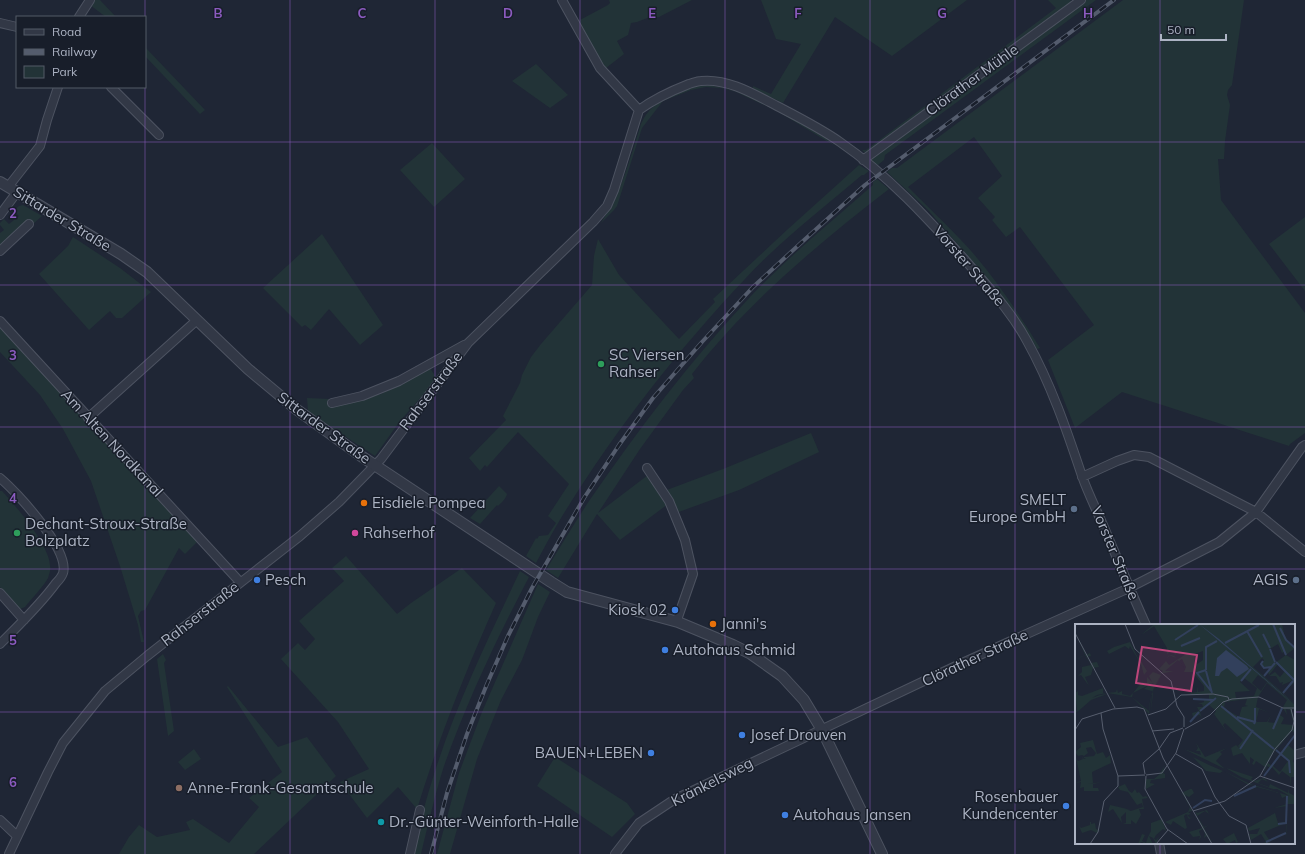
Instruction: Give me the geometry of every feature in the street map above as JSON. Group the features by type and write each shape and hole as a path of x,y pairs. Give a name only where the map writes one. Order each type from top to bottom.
{"street":[{"path":"80,16 90,0"},
{"path":"562,0 600,68 639,110"},
{"name":"Clörather Mühle","path":"863,160 1081,0"},
{"path":"0,23 16,27"},
{"name":"Vorster Straße","path":"639,110 652,101 682,87 700,81 722,82 738,87 784,109 839,142 900,190 933,224 990,288 1027,340 1041,367 1082,477 1146,624"},
{"path":"0,216 8,187 40,146 58,88"},
{"path":"112,88 159,134"},
{"name":"Rahserstraße","path":"9,854 48,772 64,743 105,691 326,514 350,492 375,465 468,343 593,222 607,206 614,190 639,110"},
{"name":"Sittarder Straße","path":"8,187 121,254 147,272 248,369 296,409 361,456 567,592 678,622 751,654 782,676 804,700 822,730 882,854"},
{"path":"0,251 29,224"},
{"path":"88,418 197,320"},
{"name":"Am Alten Nordkanal","path":"0,321 240,582"},
{"name":"Rahserstraße","path":"332,402 362,396 399,381 468,343"},
{"name":"Clörather Straße","path":"822,730 962,663 1129,588 1219,542 1256,512 1302,447 1305,445"},
{"path":"1082,477 1134,455 1149,457 1256,512 1305,552"},
{"path":"647,468 669,501 685,540 693,574 678,617 678,622"},
{"path":"0,644 52,589 63,573 64,562 52,539 37,518 2,482"},
{"path":"0,593 24,620"},
{"name":"Kränkelsweg","path":"615,854 639,823 675,799 822,730"},
{"path":"1295,755 1305,752"},
{"path":"410,854 420,810"},
{"path":"0,820 17,836"},
{"path":"1159,844 1160,854"}],"green space":[{"path":"94,0 100,0 115,16 105,16 90,5"},
{"path":"609,0 692,0 659,17 650,17 631,23 628,35 617,41 624,54 606,68 596,54 578,21 608,5 610,3"},
{"path":"761,0 967,0 892,56 835,17 783,103 753,89 753,86 771,94 801,44 776,39"},
{"path":"1048,0 1070,0 1073,3 866,154 862,150 866,150 1056,8"},
{"path":"1085,0 1096,0 885,155 884,160 878,165 871,160"},
{"path":"1123,0 1244,0 1232,85 1228,90 1227,95 1230,105 1224,159 1218,159 1221,200 1305,313 1305,433 1289,446 1122,392 1075,428 1048,360 1094,325 1020,227 1006,237 992,220 995,217 978,198 1002,176 974,137 908,187 954,232 982,264 1013,306 1040,348 1037,349 1015,313 992,284 928,210 887,172 892,168 897,168"},
{"path":"146,48 205,110 200,114 146,57"},
{"path":"536,64 568,95 550,108 512,81"},
{"path":"706,85 722,88 738,92 768,105 825,138 835,146 777,111 736,92 721,88 706,87 691,90 663,101 642,128 617,206 601,223 620,188 641,124 646,114 653,107 671,96 685,89"},
{"path":"432,143 465,179 434,207 400,170"},
{"path":"859,165 869,171 862,175 758,265 694,335 624,424 602,455 561,518 536,563 526,556 536,538 537,539 539,536 548,535 556,523 548,516 569,484 518,432 487,467 485,465 480,471 469,458 506,420 503,416 520,383 522,375 531,357 592,285 594,256 598,239 619,275 679,339 715,302 713,299"},
{"path":"877,179 889,189 836,231 784,276 713,348 692,374 694,378 683,390 640,449 598,513 648,475 668,504 620,540 597,514 558,578 546,570 583,510 608,474 646,422 707,345 764,282 873,185 873,182"},
{"path":"23,205 42,216 32,225 0,247 0,233 4,230 0,223 4,219 9,224 19,216 14,210"},
{"path":"1305,217 1305,291 1269,244"},
{"path":"322,234 383,325 360,345 329,309 311,330 305,325 302,327 263,288"},
{"path":"73,237 120,268 151,292 122,318 116,318 110,311 89,330 39,274 68,246"},
{"path":"0,327 198,541 185,554 179,548 145,610 141,611 138,616 144,642 141,642 138,625 120,566 91,481 63,429 40,395 0,352"},
{"path":"430,368 437,379 400,421 375,456 308,412 307,398 330,399 332,406 381,394"},
{"path":"811,433 819,452 739,490 676,513 664,491 723,469"},
{"path":"499,486 507,494 506,498 498,506 497,505 480,524 470,518"},
{"path":"0,491 2,491 15,506 39,537 49,558 50,572 48,578 44,585 25,607 20,609 16,607 0,587"},
{"path":"346,556 397,614 462,568 496,603 474,653 434,756 417,809 398,787 367,818 340,782 369,769 338,722 281,659 298,643 305,650 315,639 299,621 344,581 332,568"},
{"path":"520,571 529,577 505,623 462,718 444,766 421,854 412,854 429,790 461,700"},
{"path":"538,584 550,592 538,617 522,660 501,700 477,759 450,854 437,854 459,773 482,712"},
{"path":"163,654 166,660 164,663 174,731 168,736 157,659"},
{"path":"228,686 278,747 307,737 336,776 254,854 119,854 129,837 139,825 157,837 190,830 186,822 193,819 229,843 259,807 249,798 282,772 227,687"},
{"path":"194,749 201,759 185,770 178,762"},
{"path":"555,757 627,803 635,814 612,837 537,786"}],"railway":[{"path":"431,854 447,793 467,734 508,636 532,588 584,498 619,445 653,398 753,287 865,185 1114,0"}],"place":[{"name":"SC Viersen Rahser","path":"601,364"},
{"name":"Eisdiele Pompea","path":"364,503"},
{"name":"SMELT Europe GmbH","path":"1074,509"},
{"name":"Dechant-Stroux-Straße Bolzplatz","path":"17,533"},
{"name":"Rahserhof","path":"355,533"},
{"name":"Pesch","path":"257,580"},
{"name":"AGIS","path":"1296,580"},
{"name":"Kiosk 02","path":"675,610"},
{"name":"Janni's","path":"713,624"},
{"name":"Autohaus Schmid","path":"665,650"},
{"name":"Josef Drouven","path":"742,735"},
{"name":"BAUEN+LEBEN","path":"651,753"},
{"name":"Anne-Frank-Gesamtschule","path":"179,788"},
{"name":"Rosenbauer Kundencenter","path":"1066,806"},
{"name":"Autohaus Jansen","path":"785,815"},
{"name":"Dr.-Günter-Weinforth-Halle","path":"381,822"}]}
